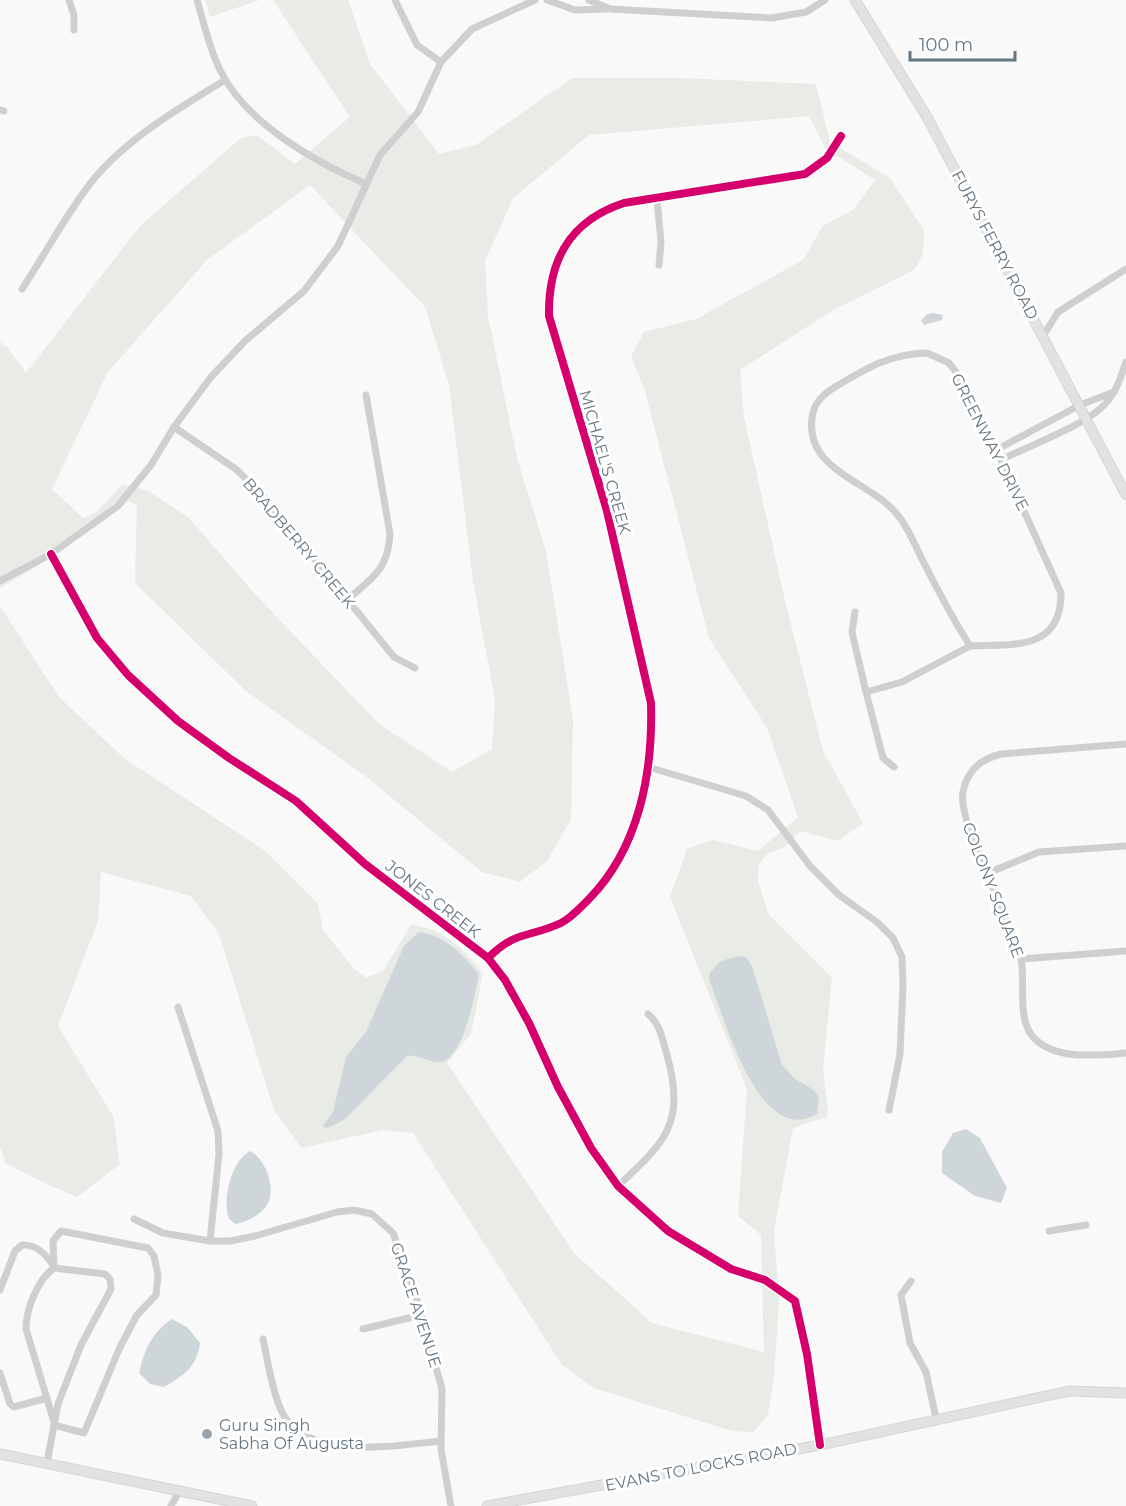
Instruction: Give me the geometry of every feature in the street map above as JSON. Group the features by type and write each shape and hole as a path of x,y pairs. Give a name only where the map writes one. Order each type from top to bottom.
{"street":[{"path":"69,0 74,15 74,30"},
{"path":"196,0 216,62 225,80 245,105 304,152 328,167 366,184"},
{"path":"395,0 417,45 441,62"},
{"path":"0,581 51,554 118,506 151,465 174,427 211,377 245,341 304,291 338,246 380,155 418,112 441,62 472,29 535,0"},
{"path":"548,0 575,10 610,9 772,18 806,12 825,0"},
{"path":"589,0 610,9"},
{"name":"FURYS FERRY ROAD","path":"855,0 927,117 1126,495"},
{"path":"22,289 100,172 133,143 225,80"},
{"name":"MICHAEL'S CREEK","path":"488,958 504,943 562,923 609,879 635,825 648,767 652,736 651,703 607,511 549,316 549,288 563,248 578,230 603,210 624,203 805,174 818,167 827,158 841,136"},
{"path":"657,199 661,242 658,265"},
{"path":"1043,336 1059,312 1126,269"},
{"name":"GREENWAY DRIVE","path":"866,692 902,682 970,646 1025,643 1034,640 1056,625 1061,610 1061,593 1001,460 956,372 949,363 927,353 903,354 869,366 819,399 813,411 812,439 826,462 881,498 900,518 949,612 970,646"},
{"path":"1001,460 1087,418 1106,404 1114,392 1126,362"},
{"path":"996,450 1080,405 1114,392"},
{"path":"347,600 375,575 389,556 390,534 366,395"},
{"name":"BRADBERRY CREEK","path":"174,427 237,470 265,498 394,657 415,668"},
{"name":"JONES CREEK","path":"51,554 97,638 128,675 178,721 229,758 296,801 365,864 488,958 510,988 530,1023 558,1088 591,1148 618,1186 668,1231 730,1269 765,1280 795,1301 807,1354 820,1445"},
{"path":"855,612 852,632 866,692 883,758 894,768"},
{"name":"COLONY SQUARE","path":"1126,744 1001,754 987,758 974,767 963,793 962,808 1021,959 1024,1010 1028,1029 1035,1040 1071,1055 1126,1053"},
{"path":"648,767 746,796 768,810 810,866 839,895 878,922 893,938 902,957 903,986 900,1054 889,1110"},
{"path":"988,873 1039,852 1126,846"},
{"path":"1021,959 1126,951"},
{"path":"178,1007 218,1131 219,1154 210,1241"},
{"path":"618,1186 657,1150 673,1112 670,1065 657,1022 648,1014"},
{"name":"GRACE AVENUE","path":"134,1219 163,1233 210,1241 255,1236 337,1212 354,1210 372,1214 393,1233 421,1315 442,1389 441,1441 451,1506"},
{"path":"1049,1231 1086,1225"},
{"path":"54,1268 54,1241 61,1231 148,1248 154,1256 159,1283 156,1296 137,1316 120,1347 84,1433 54,1423"},
{"path":"0,1290 15,1251 22,1245 33,1246 43,1252 54,1268"},
{"path":"47,1463 58,1404 81,1345 111,1289 110,1279 105,1274 54,1268 44,1275 26,1318 26,1329 54,1423"},
{"path":"911,1281 901,1295 910,1343 926,1372 936,1418"},
{"path":"363,1329 421,1315"},
{"path":"263,1339 281,1411 297,1430 321,1443 346,1447 441,1441"},
{"path":"0,1373 10,1404 14,1407 47,1398"},
{"name":"EVANS TO LOCKS ROAD","path":"487,1506 820,1445 936,1418 1069,1391 1126,1393"},
{"path":"0,1454 252,1506"},
{"path":"171,1506 180,1490"}],"shaded area":[{"path":"205,0 260,0 210,17"},
{"path":"273,0 348,0 370,64 439,154 476,145 572,78 678,78 816,84 830,142 890,178 924,230 923,254 914,270 835,309 740,370 744,417 785,601 823,751 863,823 838,841 800,831 785,847 768,853 759,864 758,881 769,915 832,978 823,1068 827,1117 793,1128 774,1231 779,1301 774,1378 768,1414 754,1432 732,1431 594,1388 562,1365 413,1133 383,1130 301,1148 274,1110 219,934 191,896 101,872 98,921 58,1026 113,1116 120,1164 77,1197 5,1163 0,1146 0,606 59,697 125,759 264,850 318,904 323,930 353,968 366,978 383,971 411,925 433,930 460,948 483,973 471,1034 447,1063 574,1253 652,1323 764,1352 761,1235 738,1216 747,1089 670,897 687,849 712,840 758,851 798,817 767,728 709,638 645,391 631,356 644,332 696,319 803,260 823,226 853,210 875,180 825,148 809,116 589,135 513,198 485,261 488,316 517,458 546,551 573,720 571,819 547,861 520,882 482,872 364,775 246,691 135,583 137,505 129,501 36,567 0,588 0,342 7,347 26,373 140,226 241,138 257,135 295,164 350,117","holes":["310,185 425,307 449,385 473,581 495,700 492,749 452,772 379,724 254,593 189,518 148,491 123,484 95,513 83,518 52,489 108,372 207,260"]},
{"path":"933,313 943,315 942,320 924,325 921,321 926,315"},
{"path":"419,932 445,942 460,953 479,974 462,1038 456,1050 440,1062 407,1056 344,1120 327,1128 323,1126 333,1112 346,1057 366,1032 404,946"},
{"path":"738,956 746,957 752,966 782,1065 795,1079 814,1090 819,1098 817,1114 796,1120 778,1113 761,1096 746,1073 709,979 710,972 721,961"},
{"path":"966,1129 980,1138 1007,1188 1001,1203 975,1196 942,1173 942,1152 953,1133"},
{"path":"250,1151 260,1160 268,1174 270,1196 268,1203 258,1214 236,1224 229,1219 227,1211 228,1192 233,1172 243,1156"},
{"path":"172,1319 187,1327 200,1343 196,1358 188,1370 164,1387 150,1384 139,1373 143,1357 154,1336"}],"cycle path":[{"path":"488,958 515,939 565,921 589,899 606,879 620,857 640,808 649,756 651,703 607,511 549,316 550,296 558,261 576,232 605,211 624,203 805,174 827,158 841,136"},
{"path":"51,554 97,638 128,675 178,721 229,758 296,801 365,864 488,958 505,980 529,1023 558,1087 591,1148 618,1186 668,1231 731,1269 765,1280 795,1301 807,1354 820,1445"}],"place":[{"name":"Guru Singh Sabha Of Augusta","path":"207,1434"}]}
